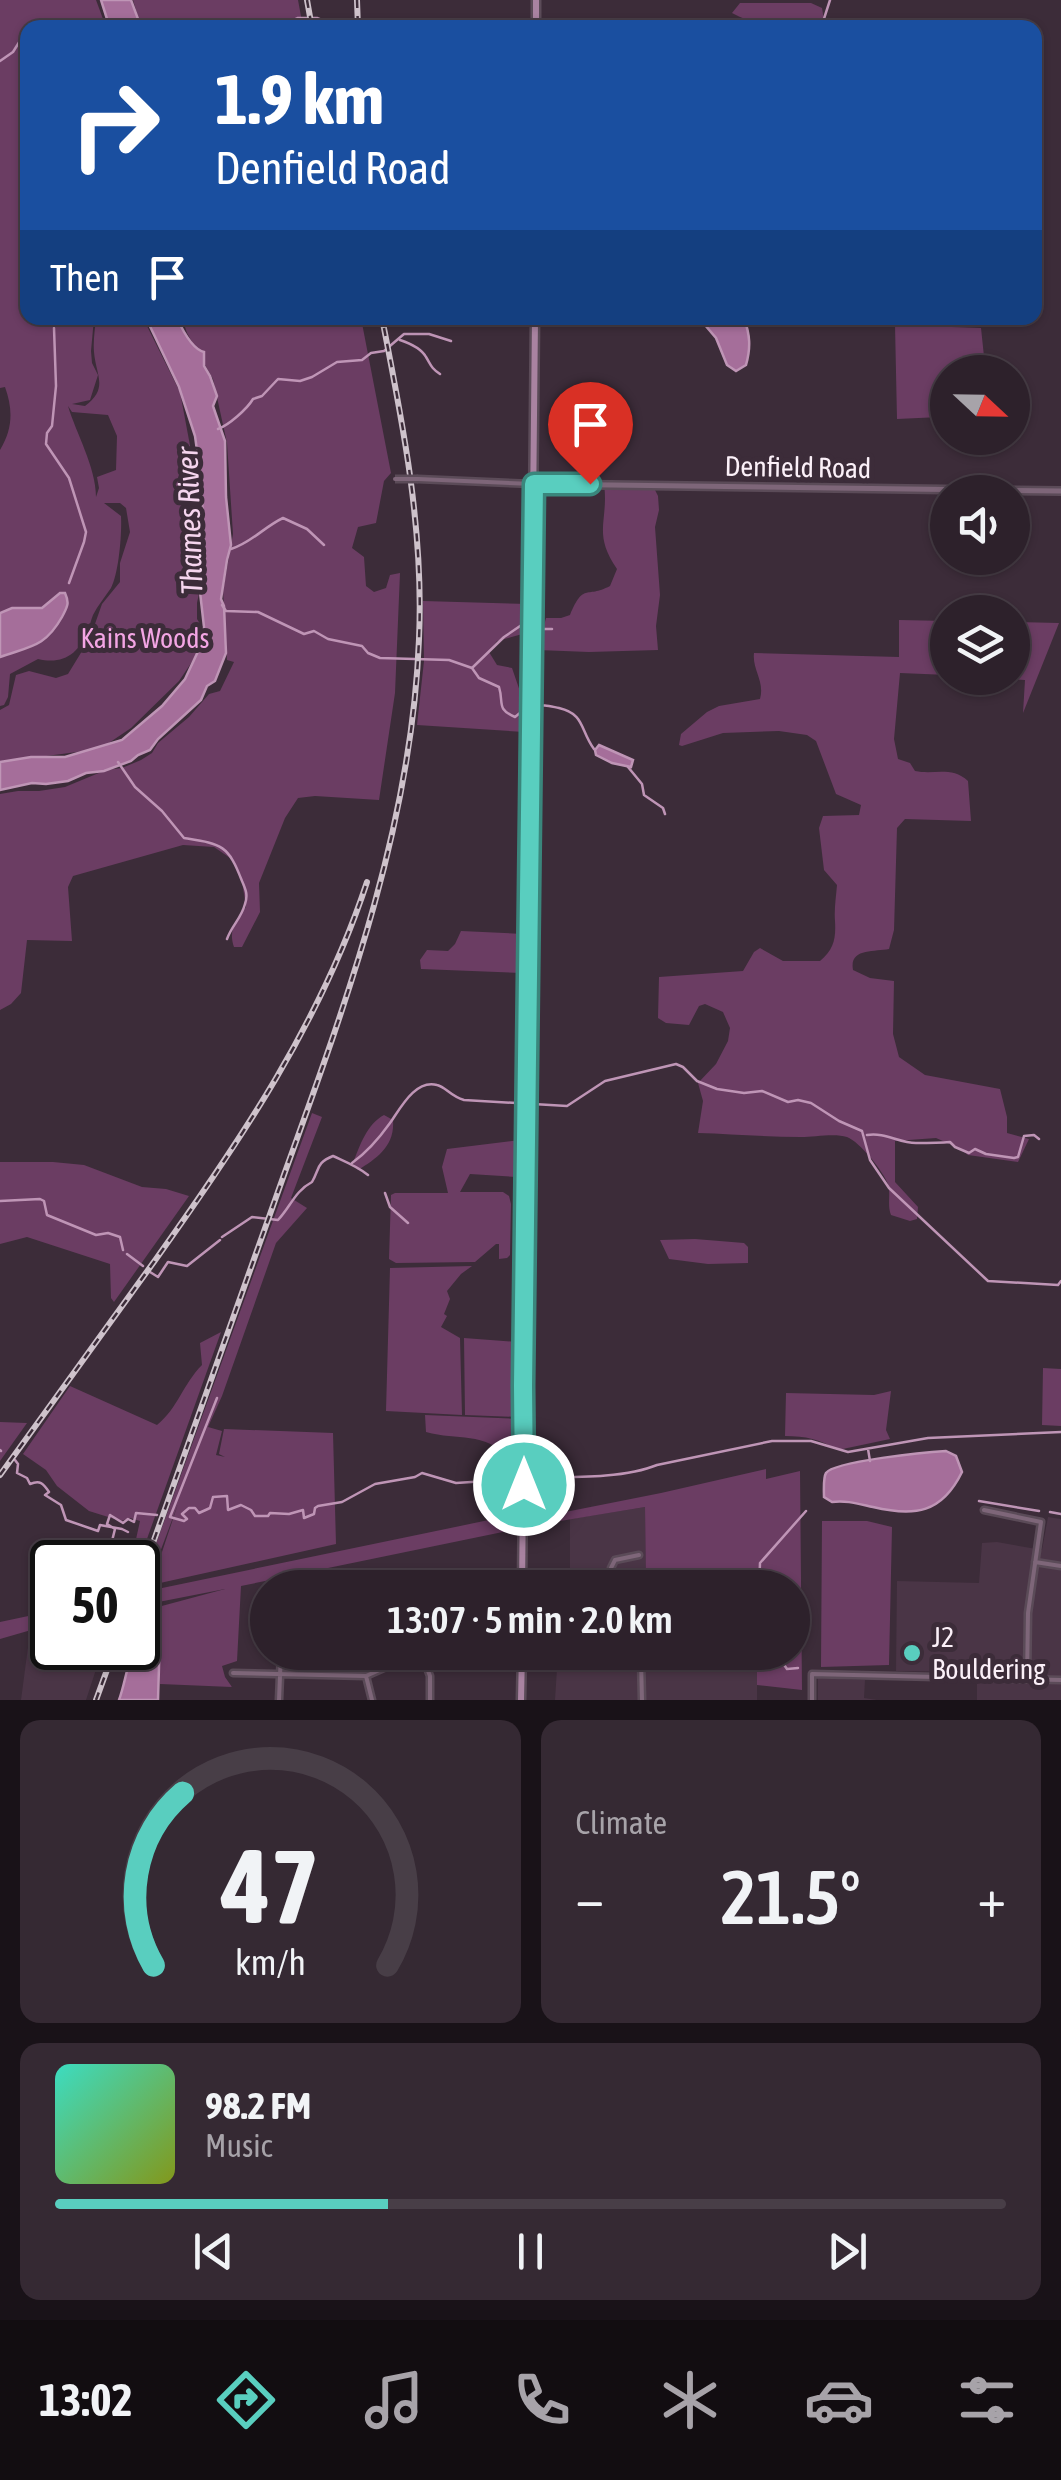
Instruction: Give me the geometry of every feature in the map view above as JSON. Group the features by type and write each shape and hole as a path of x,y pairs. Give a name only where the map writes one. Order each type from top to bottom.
{"main road":[{"path":"522,1570 535,325"},
{"path":"522,1670 522,1700"}],"street":[{"path":"392,480 534,484"},
{"name":"Denfield Road","path":"534,484 1061,492"},
{"path":"984,1510 1041,1522 1028,1613 1027,1679"},
{"path":"611,1570 615,1560 638,1555"},
{"path":"1035,1562 1061,1566"},
{"path":"279,1700 280,1670"},
{"path":"232,1673 366,1676 380,1670"},
{"path":"428,1670 430,1700"},
{"path":"641,1670 642,1700"},
{"path":"809,1670 812,1700"},
{"path":"812,1674 1061,1680"},
{"path":"366,1676 372,1700"}],"shaded area":[{"path":"101,0 131,0 138,20 108,20"},
{"path":"149,325 181,325 192,343 204,352 204,366 217,396 213,406 225,441 231,545 221,599 226,653 215,681 150,750 131,761 68,781 0,790 0,762 65,757 122,740 162,706 185,679 201,645 201,479 195,436 179,387"},
{"path":"705,325 746,325 746,365 736,371 727,365 716,338"},
{"path":"65,593 67,605 49,634 36,644 0,657 0,613 12,608 42,608"},
{"path":"599,745 633,760 631,767 596,755"},
{"path":"946,1451 956,1456 962,1472 946,1496 926,1509 902,1512 832,1502 824,1497 825,1475 833,1469 882,1458"},
{"path":"645,1507 646,1570 570,1570 570,1519"},
{"path":"1048,1517 1061,1519 1061,1700 977,1700 977,1672 896,1671 897,1581 979,1583 982,1543 1042,1550"},
{"path":"30,1632 30,1670 96,1670 86,1700 21,1700"},
{"path":"128,1670 159,1670 158,1700 119,1700"},
{"path":"557,1670 757,1670 757,1700 555,1700"},
{"path":"818,1678 865,1680 864,1698 877,1700 818,1700"}],"green space":[{"name":"Kains Woods","path":"0,0 96,0 103,20 20,20 20,325 93,325 92,363 98,375 90,400 72,404 85,406 97,393 99,387 96,325 146,325 180,392 200,499 202,579 197,619 204,630 200,650 179,681 131,728 100,749 0,762 0,710 9,705 16,675 29,671 56,678 68,674 90,638 102,604 120,582 120,563 130,532 126,508 120,503 104,503 121,516 118,563 111,588 75,651 62,659 38,659 10,674 8,697 0,706 0,450 10,419 5,387 0,388","holes":["68,406 72,412 108,415 117,436 116,470 97,477 96,497 89,462"]},
{"path":"133,0 298,0 302,20 139,20"},
{"path":"740,3 811,3 822,8 824,20 749,20 732,13"},
{"path":"184,325 362,325 391,473 384,481 376,523 358,527 352,548 364,557 366,586 374,592 386,588 390,575 400,573 395,693 379,800 298,798 285,818 259,883 260,912 242,947 234,947 232,935 246,907 241,875 233,860 214,847 183,845 73,876 68,887 72,941 27,940 21,993 0,1010 0,794 65,787 141,760 209,694 220,691 234,662 227,660 223,591 233,534 227,443 213,379"},
{"path":"895,325 981,328 984,355 930,355 930,417 897,419"},
{"path":"604,484 654,488 658,496 658,650 538,650 546,618 570,615 582,595 610,586 617,569 603,536"},
{"path":"423,601 528,604 526,633 497,641 489,652 497,665 512,668 526,709 524,732 417,725 424,661"},
{"path":"899,620 930,621 930,674 900,673 894,739 898,759 910,763 915,771 949,772 968,781 971,821 905,819 897,828 894,930 889,949 859,954 853,970 870,978 894,981 893,1034 899,1057 925,1075 1000,1089 1007,1133 1029,1139 1018,1162 968,1155 936,1138 895,1141 895,1182 918,1207 917,1219 910,1221 891,1215 885,1178 847,1137 698,1133 703,1101 698,1083 716,1064 730,1028 723,1012 705,1004 699,1006 689,1025 666,1023 658,1018 659,977 743,971 760,948 783,961 820,961 825,957 834,938 837,885 824,870 819,828 823,816 859,815 861,805 836,794 816,741 807,735 779,731 723,733 682,746 681,734 719,706 760,699 754,653 899,657"},
{"path":"1030,622 1059,623 1023,713 1024,695 1030,695"},
{"path":"461,931 523,934 522,973 421,969 420,960 427,950 448,951"},
{"path":"312,1113 322,1117 291,1198 307,1208 276,1243 208,1427 222,1431 216,1455 225,1457 219,1454 224,1429 333,1433 336,1544 160,1583 160,1558 178,1504 160,1552 157,1540"},
{"path":"384,1115 393,1120 388,1144 358,1170 353,1163 361,1142"},
{"path":"520,1140 516,1177 470,1174 460,1192 503,1192 509,1196 507,1258 499,1259 496,1244 475,1262 396,1263 389,1259 391,1195 448,1193 442,1167 447,1149"},
{"path":"0,1162 84,1165 142,1187 189,1196 114,1302 110,1264 27,1237 0,1244"},
{"path":"660,1240 744,1243 748,1247 748,1263 708,1264 669,1259"},
{"path":"472,1266 447,1291 450,1299 441,1327 460,1338 462,1415 386,1411 390,1268"},
{"path":"221,1332 147,1540 136,1540 140,1521 121,1521 89,1511 23,1454 70,1386 157,1425 202,1365 200,1343"},
{"path":"464,1338 518,1342 519,1417 465,1415"},
{"path":"1043,1368 1061,1369 1061,1426 1042,1425"},
{"path":"891,1391 886,1430 890,1439 838,1450 812,1439 785,1436 786,1393 874,1395"},
{"path":"425,1415 519,1419 519,1458 509,1458 480,1440 426,1432"},
{"path":"0,1422 27,1423 0,1461"},
{"path":"766,1469 766,1479 800,1471 801,1570 646,1570 645,1507 530,1526 530,1519"},
{"path":"513,1515 513,1530 319,1570 250,1570 250,1584 241,1586 237,1661 222,1666 232,1687 160,1684 160,1606 225,1589 160,1602 160,1588"},
{"path":"822,1521 867,1521 892,1527 889,1665 821,1667"},
{"path":"30,1616 30,1630 0,1639 0,1622"},
{"path":"757,1670 802,1670 802,1690 757,1685"}],"waterway":[{"path":"824,20 830,0"},
{"path":"294,20 322,20"},
{"path":"0,61 20,41"},
{"path":"54,328 56,386 46,444 69,478 86,532 69,583"},
{"path":"218,429 278,379 300,381 337,362 362,360 371,353 384,351 404,334 429,334 451,341"},
{"path":"400,340 421,351 440,374"},
{"path":"231,549 283,518 307,529 324,545"},
{"path":"222,605 226,611 258,612 304,634 314,631 328,639 362,646 380,658 449,660 472,668 479,678 499,687 503,708 509,714 515,717 526,708"},
{"path":"472,668 526,622 552,629"},
{"path":"534,707 549,706 573,714 594,749"},
{"path":"118,762 135,787 184,838 215,844 232,860 246,898 227,939"},
{"path":"628,767 642,784 644,795 663,808 665,814"},
{"path":"352,1163 422,1086 437,1085 464,1100 567,1106 605,1081 676,1064 697,1081 717,1089 762,1091 788,1102 811,1103 862,1131 870,1160 889,1188 988,1281 1058,1285 1061,1281"},
{"path":"867,1135 910,1143 950,1142 969,1153 975,1149 1014,1158 1018,1157 1024,1136 1039,1139"},
{"path":"222,1237 252,1217 278,1220 297,1194 312,1182 321,1164 333,1156 368,1175"},
{"path":"385,1193 390,1207 408,1223"},
{"path":"0,1201 40,1199 47,1215 96,1235 120,1237 123,1250"},
{"path":"150,1272 158,1277 168,1262 187,1266 220,1240"},
{"path":"127,1254 143,1266"},
{"path":"217,1398 170,1517 184,1521 187,1519 182,1514 189,1508 199,1513 210,1508 213,1497 227,1496 228,1510 241,1505 255,1516 303,1510 304,1518 314,1514 318,1506 342,1502 375,1484 422,1473 456,1483 517,1479"},
{"path":"529,1478 628,1473 772,1441 811,1441 848,1452 928,1438 1061,1432"},
{"path":"868,1449 870,1461"},
{"path":"15,1460 17,1473 30,1484 43,1484 49,1492 45,1495 61,1505 66,1520 98,1531 100,1525 128,1532"},
{"path":"979,1501 1039,1511"},
{"path":"760,1570 760,1563 806,1511"},
{"path":"1050,1512 1061,1514"},
{"path":"112,1540 115,1529 107,1524 110,1515 123,1523 128,1519 134,1522 136,1513 157,1515"}],"railway":[{"path":"307,0 311,20"},
{"path":"357,0 358,20"},
{"path":"154,1540 353,977 390,844 404,776 414,708 420,598 415,517 383,325"},
{"path":"0,1475 248,1125 326,983 367,882"},
{"path":"96,1700 107,1670"}],"place":[{"name":"J2 Bouldering","path":"912,1653"}],"route":[{"path":"524,1485 534,484 590,484"}],"water label":[{"name":"Thames River","path":"189,521"}]}
